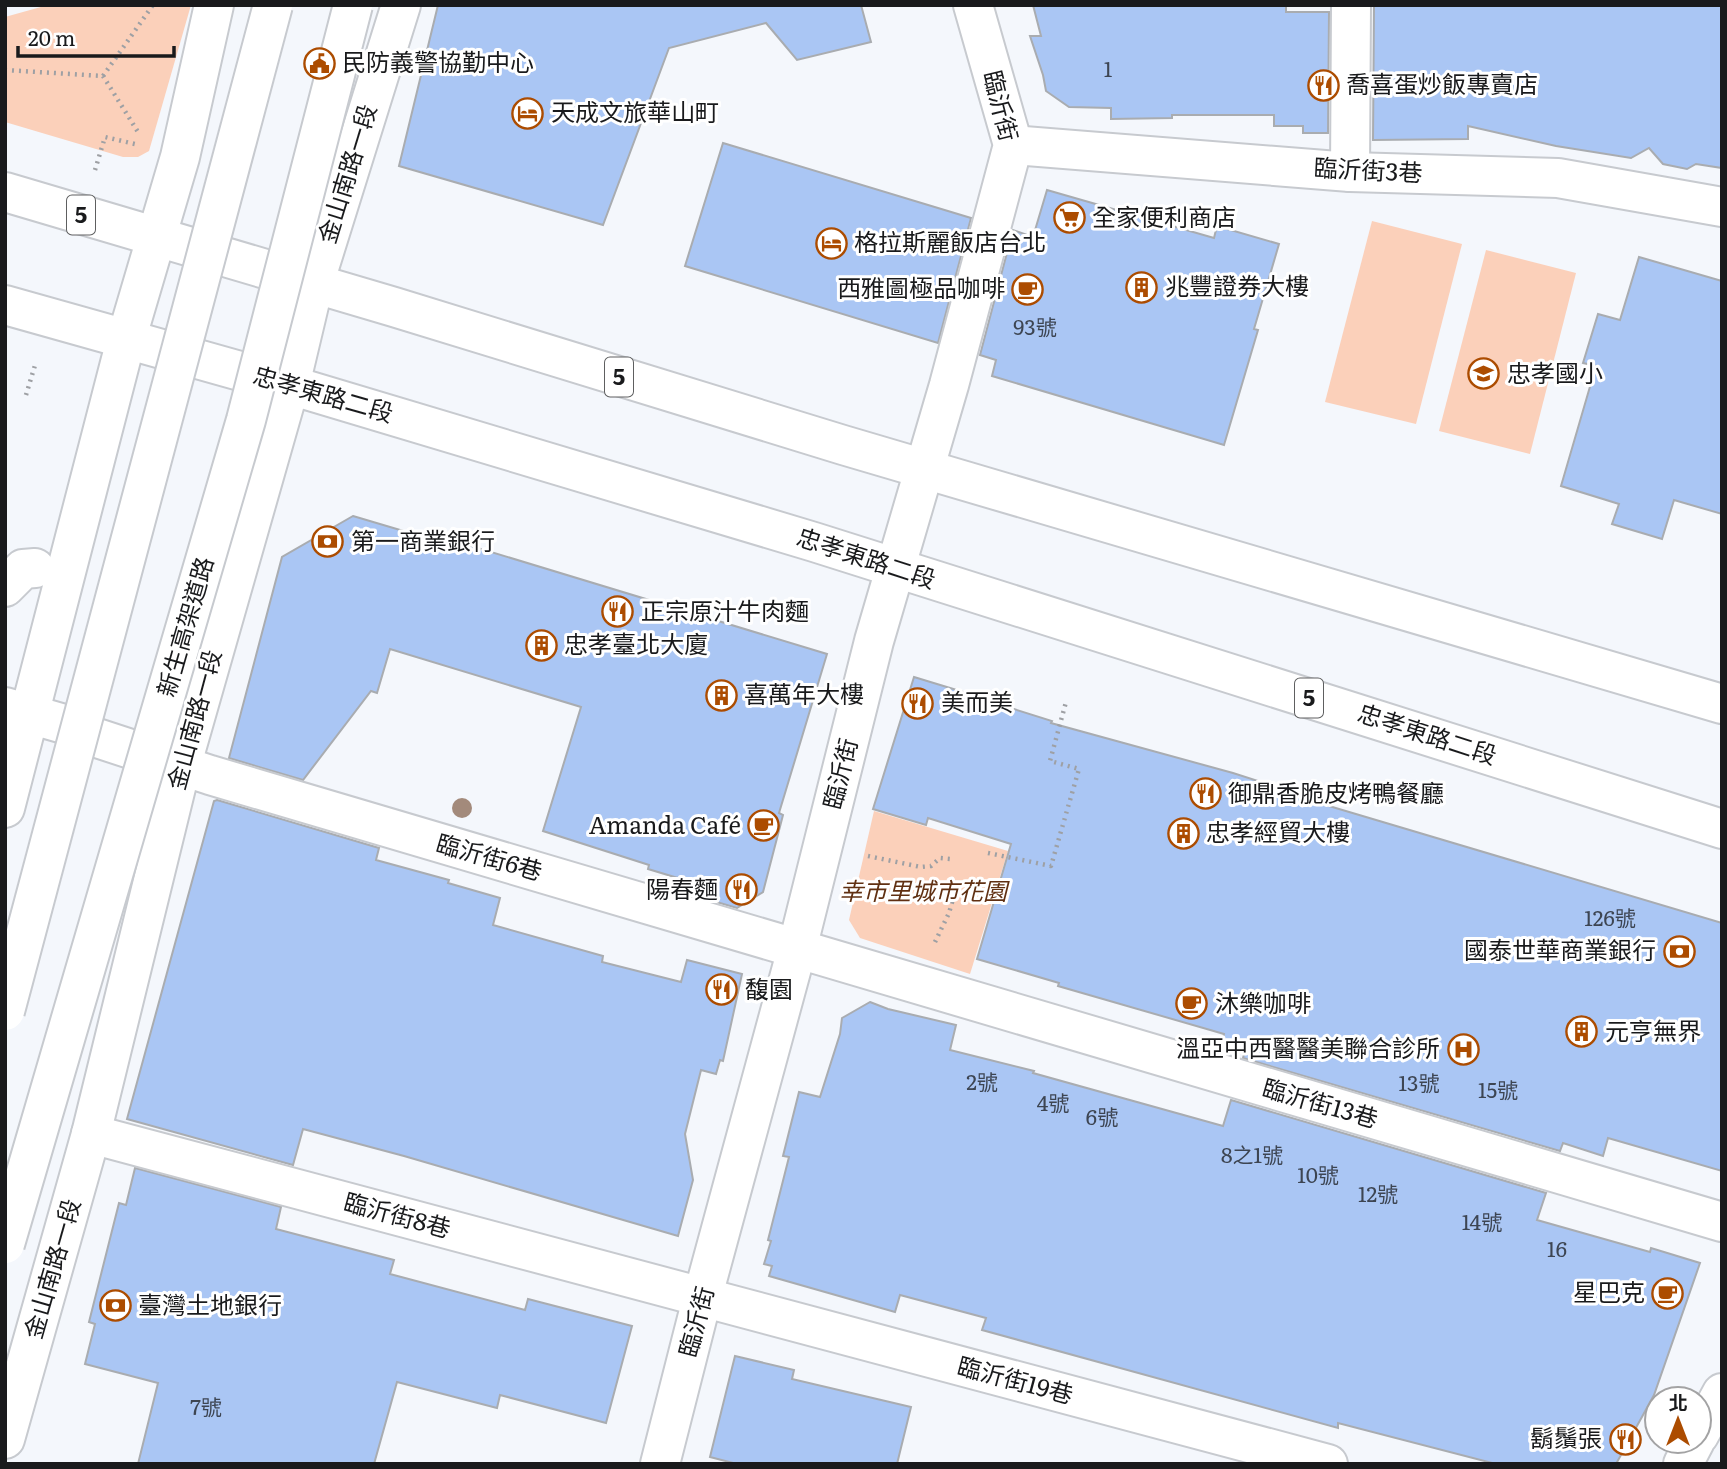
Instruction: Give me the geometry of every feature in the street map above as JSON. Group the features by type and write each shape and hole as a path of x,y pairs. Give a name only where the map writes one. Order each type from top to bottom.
{"main road":[{"path":"5,808 18,710 180,157 214,5"},
{"path":"5,1011 273,5"},
{"name":"新生高架道路","path":"5,1244 246,420 353,5"},
{"name":"金山南路一段","path":"5,1439 91,1134 181,766 290,384 314,285 401,5"},
{"name":"臨沂街","path":"660,1464 797,948 874,641 925,468 1013,145 973,5"},
{"path":"1350,172 1351,5"},
{"name":"臨沂街3巷","path":"1013,145 1350,172 1558,178 1722,208"},
{"name":"5","path":"5,192 1722,704"},
{"name":"忠孝東路二段","path":"5,305 290,384 896,568 1722,829"},
{"name":"臨沂街6巷","path":"18,710 181,766 797,948"},
{"name":"臨沂街13巷","path":"797,948 1722,1222"},
{"name":"臨沂街8巷","path":"91,1134 702,1299"},
{"name":"臨沂街19巷","path":"702,1299 1328,1464"},
{"path":"1713,1409 1722,1393"}],"path":[{"path":"103,76 153,5"},
{"path":"5,70 103,76"},
{"path":"103,76 140,135"},
{"path":"81,215 105,137 147,146"},
{"path":"26,395 50,318"},
{"path":"988,853 1051,866 1079,769 1050,761 1066,702"},
{"path":"823,847 921,867 931,866 940,858 951,859"},
{"path":"921,986 937,935 949,913 959,878"}],"green space":[{"path":"48,5 191,5 149,151 138,157 123,157 5,122 5,17"},
{"path":"1372,221 1462,244 1416,424 1325,402"},
{"path":"1486,250 1576,273 1530,454 1439,431"},
{"name":"幸市里城市花園","path":"874,811 1008,851 970,974 860,938 849,920"}],"building":[{"name":"天成文旅華山町","path":"438,5 861,5 871,42 797,60 766,23 669,48 603,225 399,166"},
{"path":"1033,5 1286,5 1286,12 1329,12 1328,133 1303,133 1303,126 1274,126 1274,115 1172,115 1172,118 1111,119 1111,108 1069,107 1046,91 1030,36 1041,36"},
{"path":"1374,5 1722,5 1722,168 1696,164 1687,169 1663,164 1649,148 1631,158 1556,146 1468,126 1468,139 1373,140"},
{"name":"格拉斯麗飯店台北","path":"723,143 971,218 938,343 685,266"},
{"name":"兆豐證券大樓","path":"1047,190 1214,238 1217,226 1279,244 1254,329 1258,330 1224,445 992,376 996,360 980,355 1013,230 1033,237"},
{"path":"1639,257 1722,281 1722,514 1674,500 1662,539 1612,524 1619,504 1561,486 1596,366 1583,363 1598,314 1620,320"},
{"path":"353,516 454,546 455,541 827,654 779,813 783,815 763,892 737,908 703,898 704,894 689,889 691,882 648,869 649,865 543,831 581,707 390,649 377,693 371,691 303,780 229,758 282,557"},
{"path":"914,677 1052,721 1051,723 1233,773 1292,792 1292,795 1722,923 1722,1171 1608,1138 1603,1156 1563,1143 1560,1151 1243,1058 1246,1047 1223,1039 1224,1034 1058,986 1059,983 977,959 1011,844 928,818 926,825 873,809"},
{"path":"214,801 379,848 376,860 449,880 448,883 500,898 493,925 603,956 602,962 681,982 687,960 742,974 723,1061 720,1060 716,1074 701,1070 685,1134 693,1180 678,1236 303,1129 293,1165 127,1119"},
{"path":"870,1002 888,1009 956,1025 950,1050 1034,1071 1033,1073 1223,1126 1231,1100 1546,1193 1537,1220 1650,1252 1651,1248 1700,1263 1657,1385 1643,1385 1643,1415 1616,1464 1496,1464 1338,1423 1338,1428 982,1330 986,1318 900,1295 895,1312 769,1276 772,1266 764,1264 789,1157 783,1156 799,1092 820,1097 840,1034 842,1018"},
{"path":"135,1168 281,1207 276,1229 394,1260 390,1274 525,1310 528,1299 632,1326 606,1423 500,1395 497,1408 397,1382 374,1464 138,1464 158,1383 85,1364 95,1324 89,1322 119,1203 126,1205"},
{"path":"735,1356 794,1370 792,1379 911,1407 897,1464 737,1464 710,1457"}],"place":[{"name":"民防義警協勤中心","path":"319,63"},
{"name":"喬喜蛋炒飯專賣店","path":"1323,85"},
{"name":"天成文旅華山町","path":"528,113"},
{"name":"全家便利商店","path":"1069,218"},
{"name":"格拉斯麗飯店台北","path":"831,243"},
{"name":"兆豐證券大樓","path":"1142,287"},
{"name":"西雅圖極品咖啡","path":"1028,289"},
{"name":"忠孝國小","path":"1484,374"},
{"name":"第一商業銀行","path":"328,542"},
{"name":"正宗原汁牛肉麵","path":"618,612"},
{"name":"忠孝臺北大廈","path":"541,645"},
{"name":"喜萬年大樓","path":"721,695"},
{"name":"美而美","path":"918,703"},
{"name":"御鼎香脆皮烤鴨餐廳","path":"1205,794"},
{"name":"Amanda Café","path":"764,826"},
{"name":"忠孝經貿大樓","path":"1183,833"},
{"name":"陽春麵","path":"741,890"},
{"name":"國泰世華商業銀行","path":"1679,951"},
{"name":"馥園","path":"722,990"},
{"name":"沐樂咖啡","path":"1192,1004"},
{"name":"元亨無界","path":"1582,1032"},
{"name":"溫亞中西醫醫美聯合診所","path":"1463,1049"},
{"name":"星巴克","path":"1668,1293"},
{"name":"臺灣土地銀行","path":"115,1306"},
{"name":"鬍鬚張","path":"1625,1439"}]}
